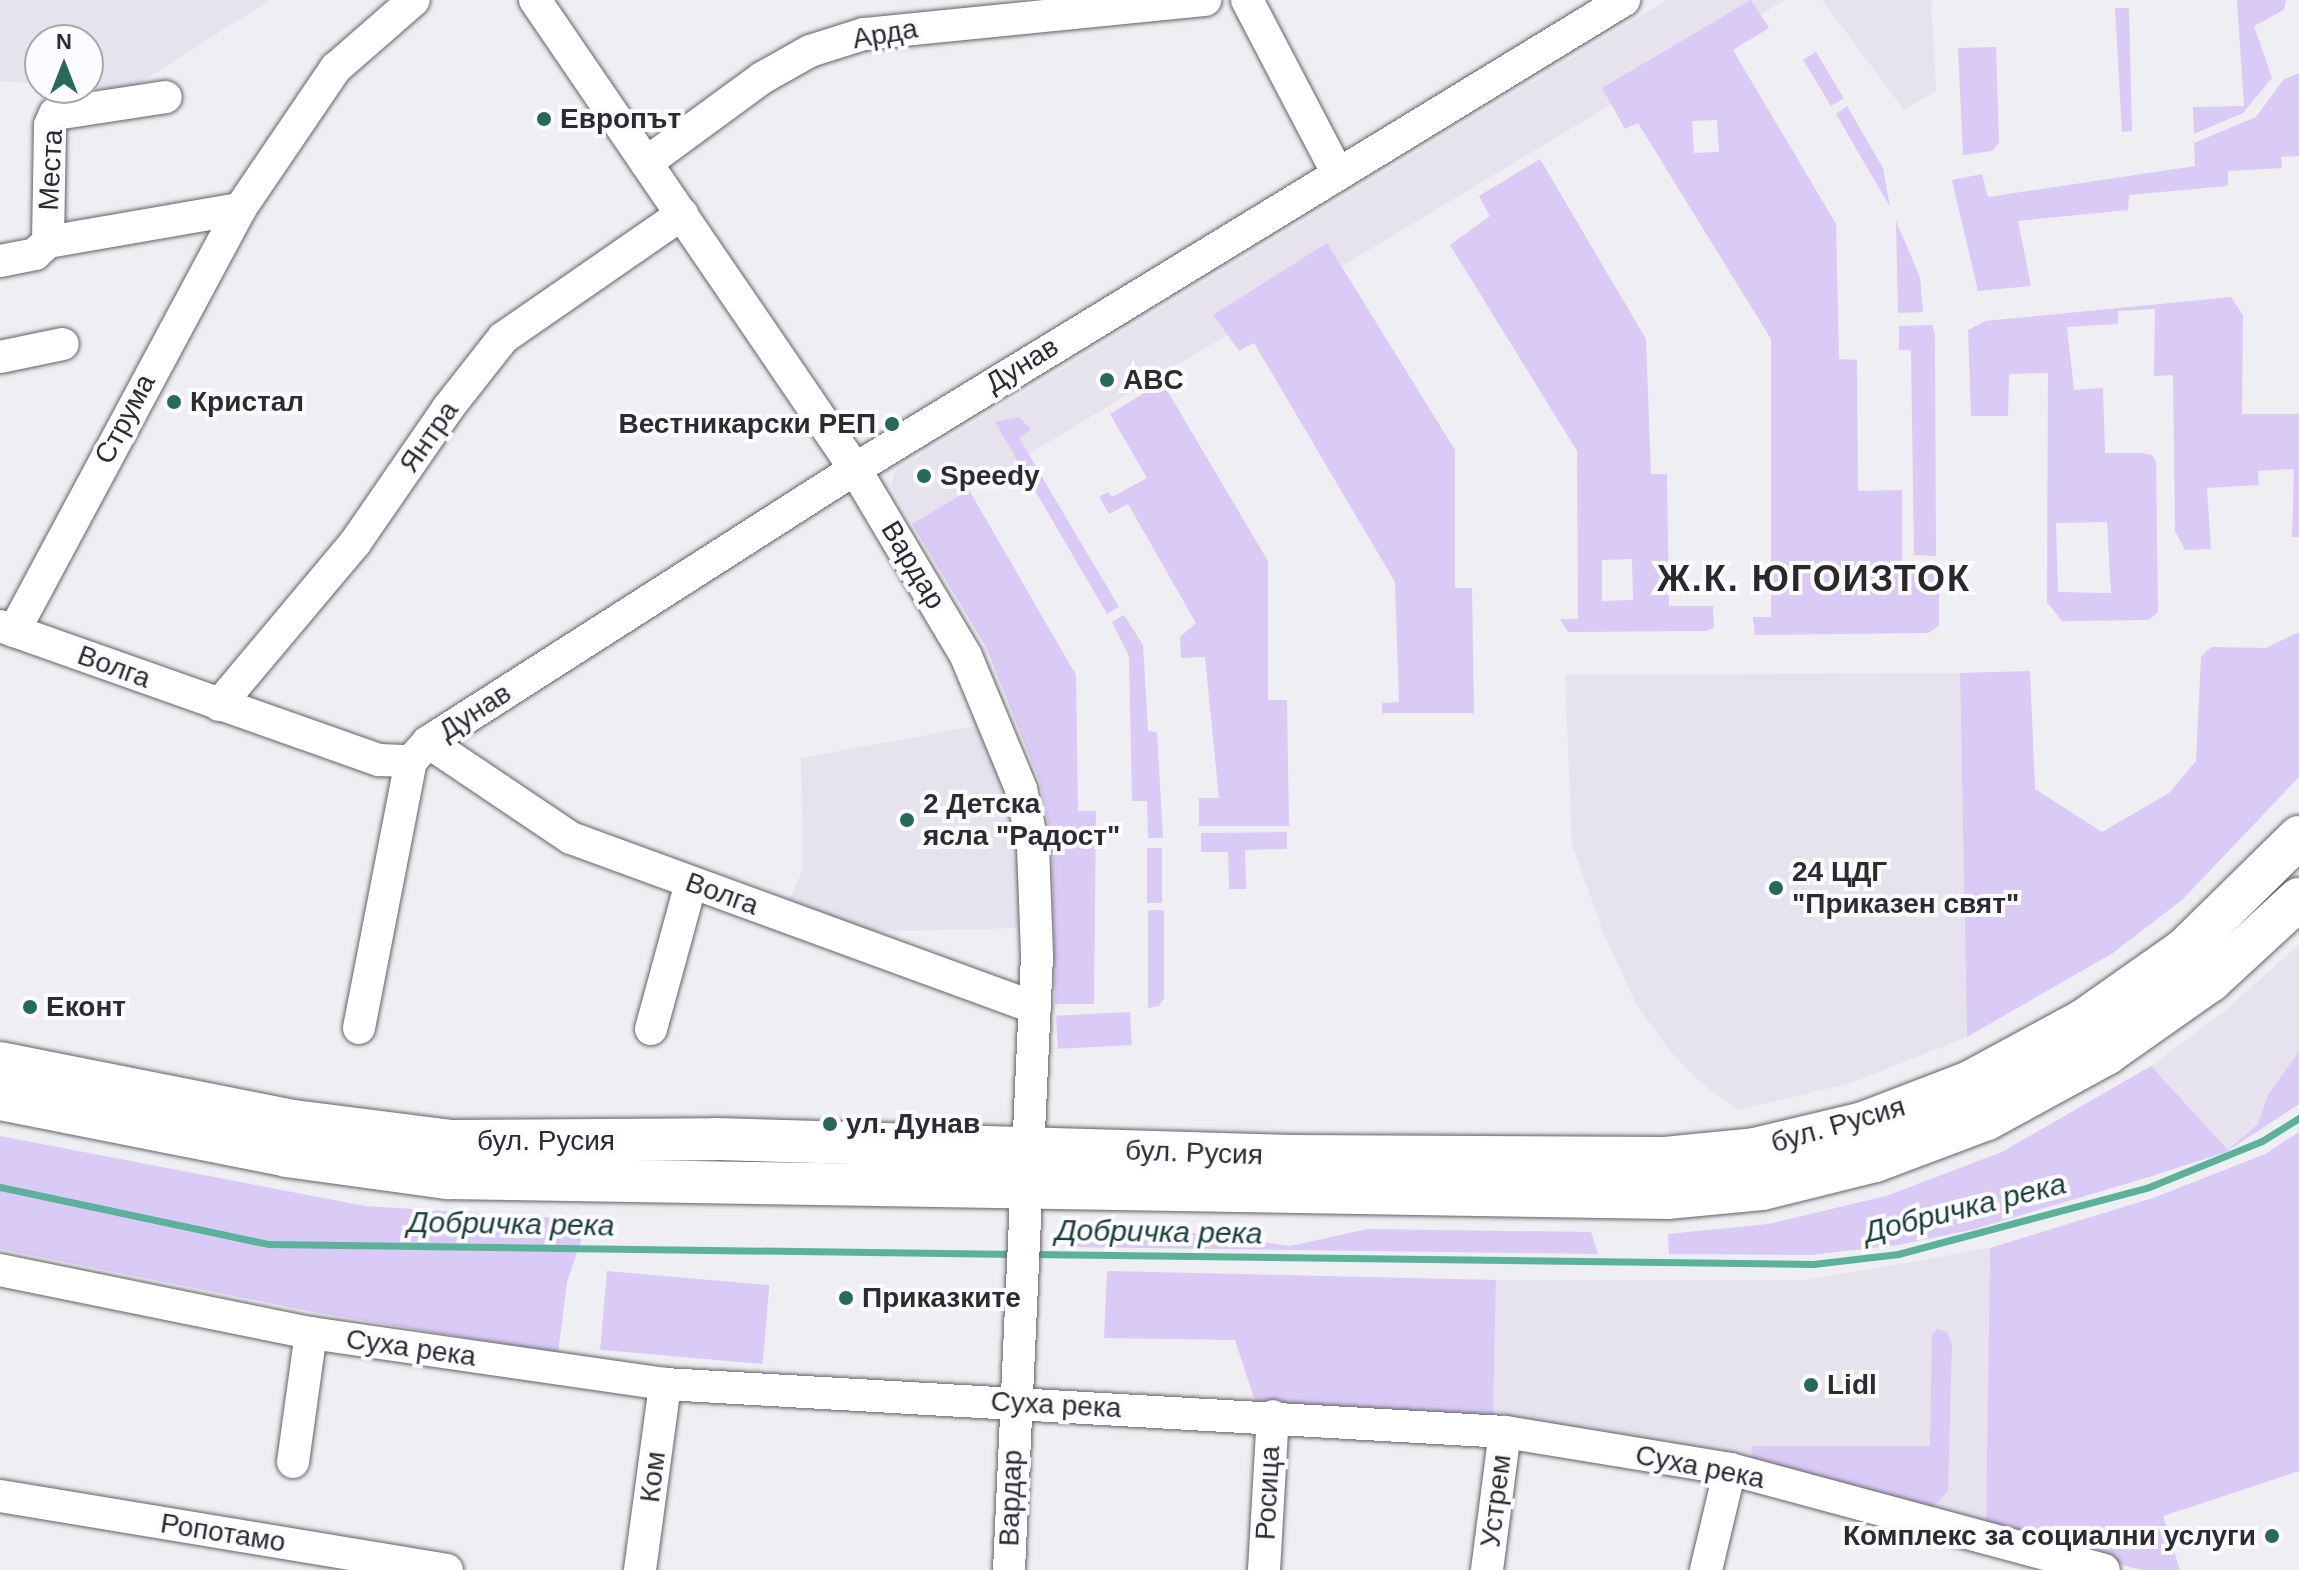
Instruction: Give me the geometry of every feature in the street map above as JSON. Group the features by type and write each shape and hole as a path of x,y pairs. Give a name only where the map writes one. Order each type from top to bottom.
{"main road":[{"name":"бул. Русия","path":"0,1063 294,1121 450,1141 716,1139 1026,1184 1665,1158 1755,1149 1863,1123 1970,1082 2084,1020 2185,949 2299,837"},
{"name":"бул. Русия","path":"0,1099 287,1156 448,1178 1026,1184 1626,1198 1762,1189 1875,1161 1987,1119 2079,1069 2210,981 2299,899"}],"street":[{"name":"Струма","path":"7,629 240,209 336,68 414,0"},
{"name":"Вардар","path":"535,0 855,469 966,656 1021,789 1036,899 1035,1008 1014,1403 1009,1570"},
{"name":"Арда","path":"646,163 762,78 810,51 864,34 1205,0"},
{"path":"1247,0 1337,172"},
{"name":"Дунав","path":"420,752 855,469 1337,172 1624,0"},
{"name":"Места","path":"48,242 50,125 55,114 166,97"},
{"path":"0,261 35,254 48,242 240,209"},
{"name":"Янтра","path":"219,705 355,543 448,408 503,338 682,214"},
{"path":"0,357 63,344"},
{"name":"Волга","path":"7,629 379,760 420,752 571,838 1035,1008"},
{"path":"359,1028 420,752"},
{"path":"651,1029 691,883"},
{"name":"Суха река","path":"0,1270 311,1333 665,1384 1273,1416 1505,1432 1730,1469 2011,1559 2045,1551 2104,1570"},
{"path":"293,1462 311,1333"},
{"name":"Ком","path":"640,1570 665,1384"},
{"name":"Росица","path":"1264,1570 1273,1416"},
{"name":"Устрем","path":"1487,1570 1505,1432"},
{"path":"1706,1570 1730,1469"},
{"name":"Ропотамо","path":"0,1496 447,1570"}],"shaded area":[{"path":"0,0 268,0 127,91 104,89 104,24 24,24 24,83 0,81"},
{"path":"1667,0 1785,0 912,524 891,486 895,471"},
{"path":"1751,0 1769,28 1733,50 1836,224 1839,359 1857,360 1858,491 1902,490 1902,566 1939,567 1939,626 1928,633 1755,635 1753,617 1771,617 1771,339 1638,123 1625,129 1602,88","holes":["1717,120 1719,152 1694,153 1692,121"]},
{"path":"1822,0 1931,0 1936,91 1904,110"},
{"path":"2237,0 2286,0 2284,10 2254,26 2272,78 2243,113 2194,134 2193,107 2244,106"},
{"path":"2115,8 2129,8 2132,131 2122,132"},
{"path":"1996,47 1999,143 1992,151 1963,155 1958,48"},
{"path":"1816,52 1844,98 1831,106 1803,60"},
{"path":"2299,73 2299,156 2281,157 2282,168 2228,171 2228,186 2129,195 2128,210 2018,221 2031,286 1978,291 1952,180 1982,174 1988,197 2195,166 2194,143 2256,117 2283,80"},
{"path":"1847,106 1883,168 1890,207 1836,114"},
{"path":"1540,159 1646,339 1651,474 1667,474 1669,606 1713,606 1714,628 1706,631 1568,632 1560,619 1578,619 1577,451 1450,245 1490,216 1479,196","holes":["1632,559 1633,600 1602,601 1602,560"]},
{"path":"1896,221 1920,277 1923,312 1898,313"},
{"path":"1327,243 1455,450 1455,588 1472,588 1474,713 1382,713 1382,703 1399,702 1395,582 1254,343 1239,351 1213,315"},
{"path":"2231,297 2243,315 2242,414 2299,414 2299,537 2292,537 2294,469 2258,471 2259,485 2207,488 2211,549 2185,550 2175,531 2173,375 2154,376 2155,309 2118,311 2118,324 2067,327 2074,390 2103,388 2105,453 2141,453 2152,455 2156,462 2158,612 2149,620 2062,621 2047,602 2048,373 2009,374 2008,416 1971,416 1968,330 1985,321","holes":["2107,522 2111,593 2058,592 2056,523"]},
{"path":"1932,325 1935,334 1936,556 1914,555 1911,350 1899,350 1899,326"},
{"path":"1162,382 1268,561 1268,700 1287,700 1289,826 1199,826 1199,798 1219,798 1205,657 1181,658 1180,637 1196,623 1128,504 1109,514 1099,497 1108,492 1112,497 1147,478 1110,414"},
{"path":"1019,417 1031,429 1019,438 1119,607 1107,614 995,422"},
{"path":"969,490 1076,675 1078,811 1096,811 1094,1004 1055,1004 1052,843 1040,782 986,647 912,524"},
{"path":"1124,615 1143,645 1148,731 1157,732 1163,838 1148,838 1147,801 1132,801 1129,656 1112,622"},
{"path":"2299,632 2299,777 2183,899 2113,953 1967,1037 1960,673 2030,671 2035,789 2102,832 2169,793 2196,761 2201,657 2211,647 2266,648"},
{"name":"24 ЦДГ \"Приказен свят\"","path":"1960,673 1967,1037 1851,1083 1738,1110 1700,1082 1670,1051 1636,1004 1603,932 1572,844 1565,675"},
{"name":"2 Детска ясла \"Радост\"","path":"982,725 1005,793 1017,848 1020,928 852,932 785,909 803,869 801,758"},
{"path":"1287,832 1287,849 1245,850 1246,889 1229,889 1228,852 1201,852 1201,833"},
{"path":"1147,848 1162,848 1162,903 1147,903"},
{"path":"1148,910 1164,910 1164,998 1159,1006 1148,1008"},
{"path":"2299,944 2299,1051 2268,1095 2258,1124 2228,1150 2151,1066 2228,1008"},
{"path":"1130,1012 1132,1045 1058,1049 1056,1016"},
{"path":"2299,1051 2299,1104 2226,1152 2149,1177 1971,1230 1898,1245 1811,1255 1669,1254 1668,1234 1768,1224 1886,1196 2002,1152 2151,1066 2228,1150 2258,1124 2268,1095"},
{"path":"2299,1132 2299,1471 2163,1516 2180,1570 2141,1570 1986,1527 1990,1248 2153,1198 2265,1154"},
{"path":"0,1136 365,1206 588,1220 567,1282 558,1353 313,1312 0,1249"},
{"path":"1368,1229 1591,1232 1598,1254 1072,1247 1065,1243 1065,1234 1193,1233 1290,1246"},
{"path":"1990,1248 1986,1527 1493,1416 1496,1280 1807,1280"},
{"path":"607,1271 769,1285 762,1364 600,1350"},
{"path":"1107,1271 1496,1280 1493,1416 1255,1401 1235,1340 1104,1338"},
{"path":"1937,1329 1947,1332 1952,1344 1948,1491 1934,1506 1923,1509 1752,1460 1751,1446 1930,1446 1932,1335"}],"waterway":[{"name":"Добричка река","path":"1032,1254 1813,1264 1898,1254 2149,1187 2262,1141 2299,1118"},
{"name":"Добричка река","path":"0,1187 269,1244 1016,1254"}],"place":[{"name":"Европът","path":"544,119"},
{"name":"ABC","path":"1107,380"},
{"name":"Кристал","path":"174,402"},
{"name":"Вестникарски РЕП","path":"892,424"},
{"name":"Speedy","path":"924,476"},
{"name":"2 Детска ясла \"Радост\"","path":"907,820"},
{"name":"24 ЦДГ \"Приказен свят\"","path":"1776,888"},
{"name":"Еконт","path":"30,1007"},
{"name":"ул. Дунав","path":"830,1124"},
{"name":"Приказките","path":"846,1298"},
{"name":"Lidl","path":"1811,1385"},
{"name":"Комплекс за социални услуги","path":"2272,1536"}],"district":[{"name":"Ж.К. ЮГОИЗТОК","path":"1814,579"}]}
